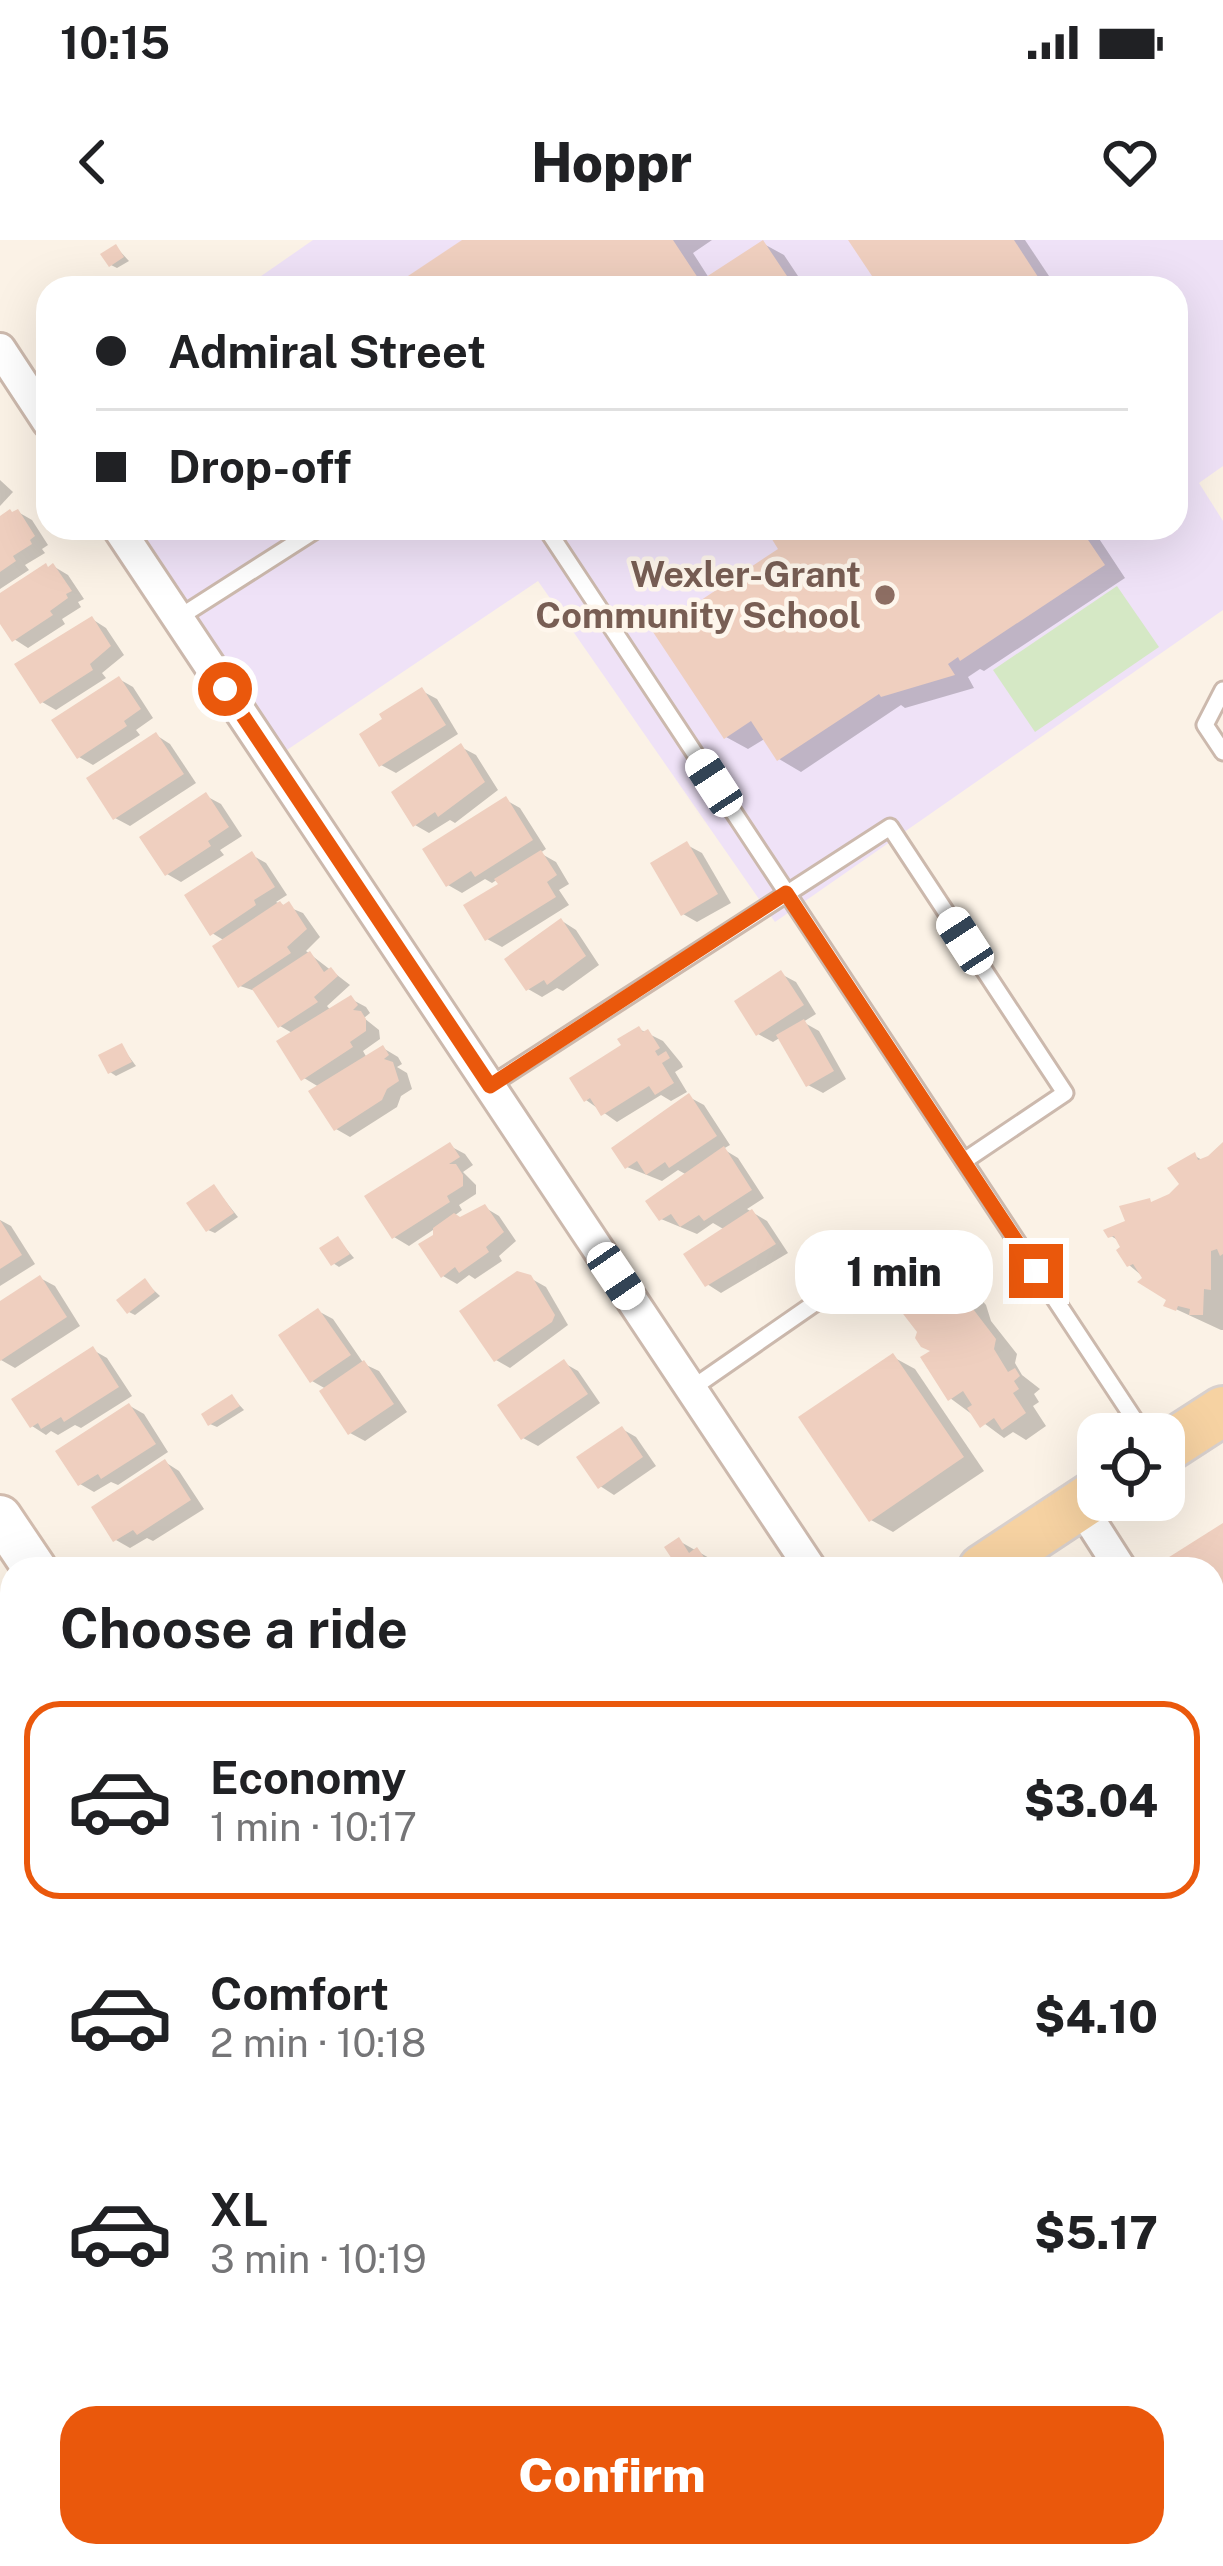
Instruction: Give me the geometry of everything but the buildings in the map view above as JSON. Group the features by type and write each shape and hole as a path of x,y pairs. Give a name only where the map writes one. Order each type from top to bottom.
{"main road":[{"path":"1185,1435 1223,1411"},
{"path":"1001,1557 1077,1507"},
{"path":"0,1517 27,1557"}],"street":[{"path":"0,350 36,404"},
{"path":"126,540 804,1557"},
{"path":"1099,1521 1116,1557"}],"lane":[{"path":"178,618 300,540"},
{"path":"554,540 1130,1413"},
{"path":"1223,690 1205,725 1223,752"},
{"path":"490,1086 890,827 1065,1093 964,1162"},
{"path":"692,1389 851,1278"}],"shaded area":[{"name":"Wexler-Grant Community School","path":"313,240 1223,240 1223,466 1199,483 1223,521 1223,610 775,922 538,581 272,760 126,540 1188,540 1188,276 261,276"}],"green space":[{"path":"1117,586 1159,647 1035,732 993,670"}],"place":[{"name":"Wexler-Grant Community School","path":"885,595"}],"route":[{"path":"225,689 490,1086 786,893 1036,1271"}]}
